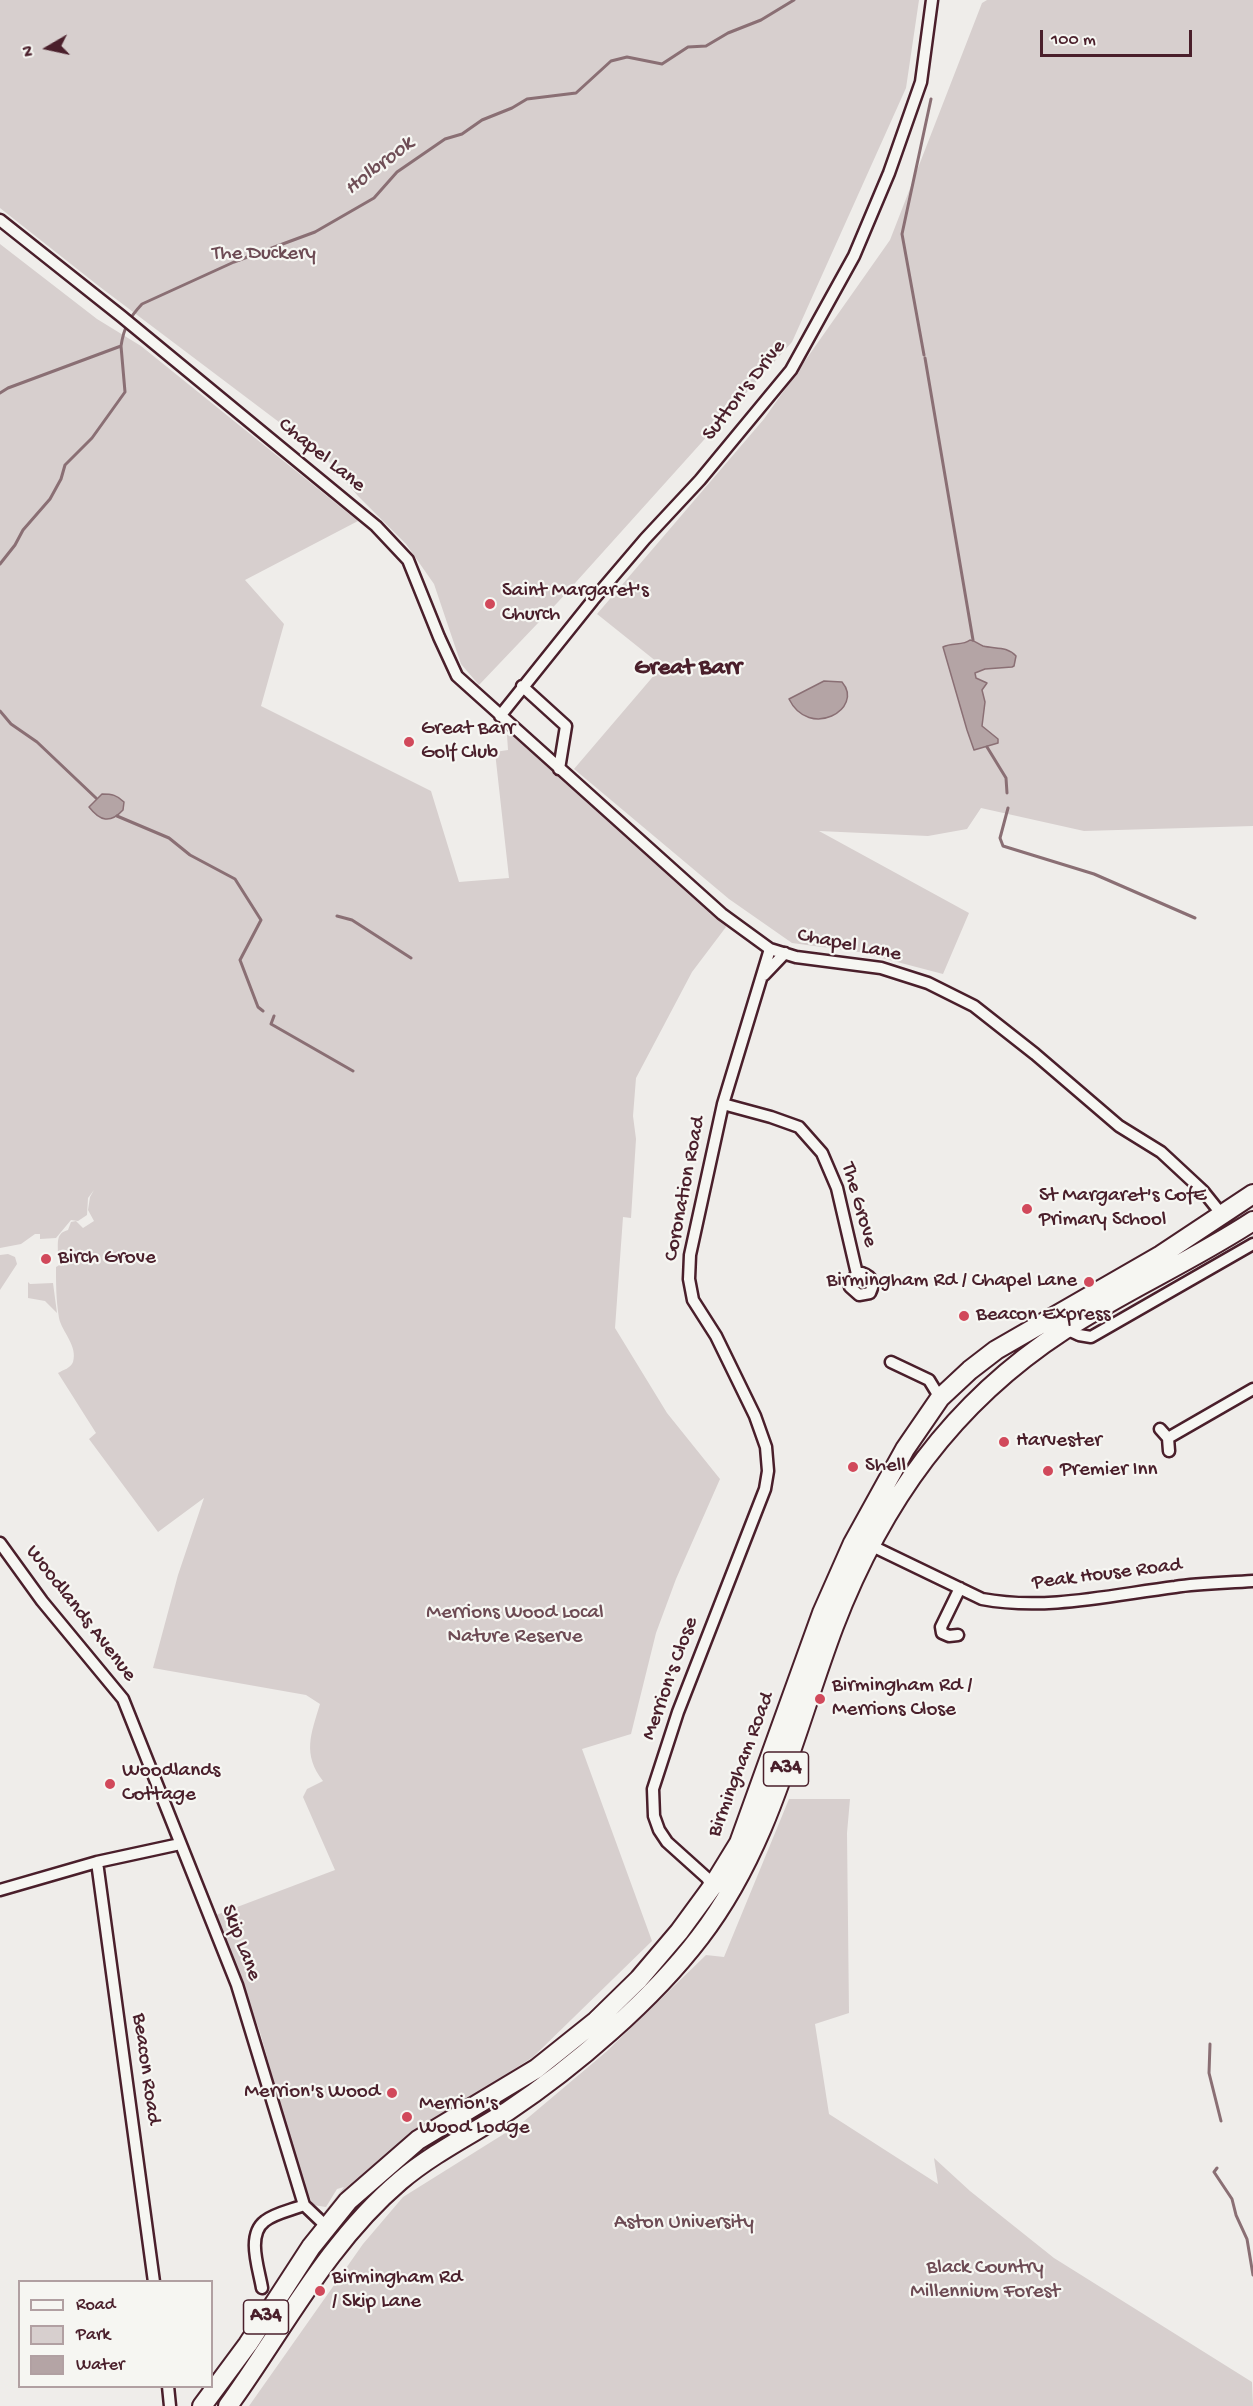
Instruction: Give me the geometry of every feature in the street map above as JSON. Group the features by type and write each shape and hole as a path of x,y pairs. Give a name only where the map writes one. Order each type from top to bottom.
{"highway":[{"name":"Birmingham Road","path":"228,2406 327,2259 377,2202 430,2159 508,2111 549,2082 609,2032 699,1938 715,1890 739,1843 822,1613 853,1543 904,1449 946,1393 996,1350 1161,1255 1253,1194"},
{"path":"1222,1216 1228,1222 1239,1221 1253,1210"},
{"name":"Birmingham Road","path":"202,2406 248,2344 326,2226 369,2181 418,2140 536,2069 596,2021 646,1971 715,1890 738,1880 790,1758 835,1625 870,1545 882,1520 921,1463 960,1415 998,1379 1066,1329 1253,1221"},
{"path":"998,1379 980,1387 951,1409 946,1393 989,1365 1004,1359 1019,1362"},
{"path":"715,1890 738,1880"}],"street":[{"name":"Sutton's Drive","path":"500,716 522,686 645,538 700,480 791,370 854,256 889,172 921,82 932,0"},
{"name":"Chapel Lane","path":"0,220 121,316 376,526 408,560 457,676 722,914 770,949 796,957 881,968 928,983 974,1006 1035,1054 1119,1126 1161,1152 1203,1191 1222,1216"},
{"path":"522,686 566,726 559,769"},
{"name":"Coronation Road","path":"768,1471 766,1447 755,1416 716,1336 693,1300 689,1279 690,1255 723,1104 764,975 770,949"},
{"name":"Coronation Road","path":"764,975 785,953"},
{"name":"The Grove","path":"723,1104 771,1116 799,1127 822,1154 837,1188 857,1274"},
{"path":"1066,1329 1091,1337 1253,1244"},
{"path":"891,1362 929,1380 946,1393"},
{"path":"1168,1438 1253,1389"},
{"path":"1160,1429 1168,1438 1169,1451"},
{"name":"Merrion's Close","path":"715,1890 707,1878 667,1842 659,1830 654,1816 653,1789 678,1712 765,1488 768,1471"},
{"name":"Woodlands Avenue","path":"0,1543 42,1601 123,1700 180,1844"},
{"name":"Peak House Road","path":"870,1545 982,1599 1024,1604 1057,1603 1209,1583 1253,1581"},
{"path":"958,1635 949,1636 942,1633 940,1627 960,1588"},
{"path":"0,1890 97,1862 180,1844"},
{"name":"Skip Lane","path":"180,1844 237,1985 304,2205 326,2226"},
{"name":"Beacon Road","path":"97,1862 154,2280"},
{"path":"262,2288 255,2243 257,2232 263,2222 304,2205"},
{"path":"168,2388 170,2406"}],"green space":[{"name":"The Duckery","path":"0,0 919,0 906,88 792,342 558,602 479,685 461,664 434,584 406,544 358,496 324,456 100,287 0,208"},
{"path":"987,0 1253,0 1253,826 1084,831 981,808 967,829 928,836 819,831 969,913 943,974 859,952 792,943 729,899 574,769 662,666 597,614 764,419 890,240 982,3"},
{"name":"Merrions Wood Local Nature Reserve","path":"0,244 97,319 141,346 358,521 245,580 284,624 261,706 431,791 459,882 509,878 495,752 508,750 507,735 515,736 723,920 726,927 692,972 636,1078 633,1116 636,1139 631,1218 623,1217 615,1328 667,1413 720,1479 676,1579 656,1633 631,1734 582,1749 652,1941 533,2057 444,2114 318,2220 344,2187 337,2189 326,2207 313,2205 300,2175 260,2032 216,1915 335,1870 303,1797 307,1789 323,1781 316,1771 310,1753 311,1734 320,1704 306,1695 153,1668 178,1575 204,1498 158,1532 89,1439 96,1433 58,1373 71,1366 74,1356 72,1345 58,1311 56,1267 61,1264 64,1266 64,1254 58,1253 58,1238 61,1233 68,1230 71,1222 76,1221 83,1228 94,1221 88,1210 90,1197 94,1190 88,1198 87,1215 78,1221 71,1220 56,1238 40,1239 40,1234 35,1234 21,1244 0,1248"},
{"path":"8,1254 15,1257 17,1264 0,1290 0,1255"},
{"path":"28,1282 30,1284 53,1283 57,1313 45,1301 28,1298"},
{"name":"Aston University","path":"789,1799 850,1799 847,1833 849,2013 815,2024 829,2114 938,2184 934,2158 970,2191 1054,2258 1252,2382 1253,2406 249,2406 363,2244 403,2197 523,2122 606,2052 706,1955 724,1957"}],"water":[{"path":"970,640 983,646 1005,649 1016,656 1012,667 985,669 975,673 976,678 987,683 982,690 985,702 982,726 998,739 998,743 974,750 943,647"},
{"path":"824,681 842,682 847,692 846,702 841,710 821,719 809,717 798,711 789,699"},
{"path":"102,794 114,795 124,802 123,810 109,819 97,815 89,807"}],"waterway":[{"name":"Holbrook","path":"0,393 121,346 128,323 142,304 234,262 315,232 374,198 397,172 445,139 462,134 482,120 512,108 527,99 576,93 611,61 627,57 662,64 688,47 706,46 728,33 761,20 794,0"},
{"path":"924,355 902,234 931,99"},
{"path":"0,564 23,530 50,499 61,479 65,465 92,438 125,392 121,346"},
{"path":"925,358 973,640"},
{"path":"0,711 11,724 37,742 96,798"},
{"path":"987,747 1006,778 1007,793"},
{"path":"1008,808 1000,838 1003,846 1094,874 1195,918"},
{"path":"117,816 169,838 190,855 235,879 261,920 240,960 258,1007 263,1011"},
{"path":"337,916 352,920 411,958"},
{"path":"274,1016 271,1024 353,1071"},
{"path":"1210,2044 1209,2073 1221,2121"},
{"path":"1217,2168 1214,2172 1232,2199 1236,2215 1247,2239 1253,2275"}],"place":[{"name":"Saint Margaret's Church","path":"490,604"},
{"name":"Great Barr Golf Club","path":"409,742"},
{"name":"St Margaret's CofE Primary School","path":"1027,1209"},
{"name":"Birch Grove","path":"46,1259"},
{"name":"Birmingham Rd / Chapel Lane","path":"1089,1282"},
{"name":"Beacon Express","path":"964,1316"},
{"name":"Harvester","path":"1004,1442"},
{"name":"Shell","path":"853,1467"},
{"name":"Premier Inn","path":"1048,1471"},
{"name":"Birmingham Rd / Merrions Close","path":"820,1699"},
{"name":"Woodlands Cottage","path":"110,1784"},
{"name":"Merrion's Wood","path":"392,2093"},
{"name":"Merrion's Wood Lodge","path":"407,2117"},
{"name":"Birmingham Rd / Skip Lane","path":"320,2291"}],"district":[{"name":"Great Barr","path":"688,669"}],"park label":[{"name":"Black Country Millennium Forest","path":"985,2281"}]}
